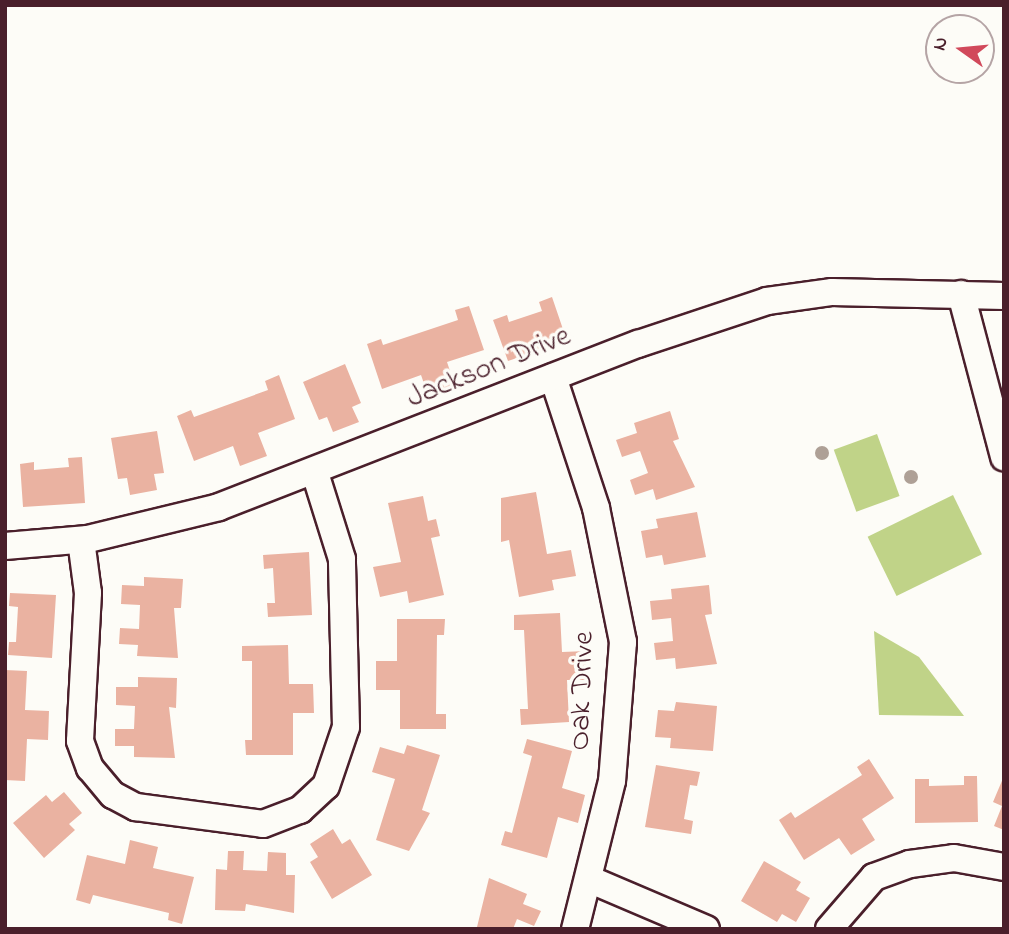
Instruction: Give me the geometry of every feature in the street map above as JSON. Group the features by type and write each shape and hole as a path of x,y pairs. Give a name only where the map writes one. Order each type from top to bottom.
{"street":[{"name":"Jackson Drive","path":"5,545 81,540 219,507 315,473 553,377 767,301 832,292 1004,296"},
{"path":"961,294 1004,457"},
{"name":"Oak Drive","path":"553,377 596,508 623,642 612,781 591,880 575,929"},
{"path":"81,540 88,593 80,741 90,768 113,795 136,807 263,824 300,810 326,786 346,727 342,559 315,473"},
{"path":"829,929 874,877 910,864 954,859 1004,867"},
{"path":"591,880 706,929"}],"green space":[{"path":"877,434 900,496 856,512 834,450"},
{"path":"953,495 982,554 897,596 868,537"},
{"path":"874,631 919,657 964,716 879,715"}],"building":[{"path":"552,297 567,341 508,361 493,320 507,315 509,322 542,311 539,302"},
{"path":"469,306 484,350 447,362 455,386 428,395 421,375 382,389 367,344 381,339 383,345 458,320 455,310"},
{"path":"345,364 361,403 352,407 359,422 333,432 327,417 319,420 303,382"},
{"path":"279,375 295,419 258,433 267,456 240,466 233,446 194,461 177,416 191,410 194,417 268,390 265,381"},
{"path":"670,411 679,439 673,441 695,487 656,500 653,489 635,495 630,480 648,473 640,451 622,457 616,440 637,433 634,423"},
{"path":"157,431 164,473 154,474 157,490 130,495 127,478 118,479 111,438"},
{"path":"82,457 85,503 23,507 20,464 34,462 34,470 69,467 68,458"},
{"path":"536,492 547,554 571,550 576,576 552,580 554,590 519,597 509,540 501,542 501,498"},
{"path":"423,496 428,521 436,519 440,536 431,538 444,595 409,603 407,591 380,597 373,567 401,562 388,503"},
{"path":"697,512 706,557 664,565 662,555 646,558 641,531 658,528 656,519"},
{"path":"309,552 312,615 268,617 267,603 275,603 273,568 264,569 263,555"},
{"path":"144,577 183,579 181,608 174,608 178,658 137,656 138,645 119,644 120,628 139,629 140,605 121,604 122,585 144,586"},
{"path":"709,585 712,614 705,615 717,664 676,669 675,658 656,660 654,643 673,641 671,618 652,620 650,601 672,599 671,589"},
{"path":"10,593 56,595 52,658 8,655 9,642 16,642 18,607 9,606"},
{"path":"560,613 562,652 587,651 588,680 567,680 569,722 521,725 520,709 528,709 524,630 514,630 514,615"},
{"path":"397,619 445,619 444,635 437,635 436,714 446,714 446,729 400,729 400,690 376,690 376,661 397,661"},
{"path":"288,645 289,684 313,684 314,713 293,713 293,755 246,755 245,740 252,740 252,661 242,661 242,646"},
{"path":"5,670 27,671 25,710 49,711 48,740 27,739 25,781 5,780"},
{"path":"138,677 177,678 176,708 169,707 175,758 134,757 134,746 115,746 115,729 134,729 135,706 116,705 116,687 138,687"},
{"path":"676,702 717,706 713,751 670,748 671,738 655,737 658,710 674,711"},
{"path":"527,739 572,751 562,788 585,795 578,823 558,817 547,858 501,845 505,831 512,833 532,756 523,753"},
{"path":"407,745 440,755 422,810 430,813 409,851 376,840 395,779 372,772 380,747 404,754"},
{"path":"869,759 894,798 862,819 875,840 851,855 839,838 804,860 779,820 791,812 795,818 862,775 857,767"},
{"path":"656,765 700,772 697,786 690,785 684,819 693,821 691,834 645,827"},
{"path":"964,776 977,776 978,822 915,823 915,779 929,779 929,786 964,785"},
{"path":"1004,776 1004,830 994,826 1002,806 993,802"},
{"path":"64,792 82,813 69,824 75,830 44,858 13,823 46,795 52,802"},
{"path":"333,829 342,844 350,839 372,875 332,899 310,862 318,857 310,844"},
{"path":"130,840 158,847 153,868 194,877 182,924 168,920 169,913 93,895 90,904 76,900 87,855 125,864"},
{"path":"228,851 244,851 243,870 267,871 268,852 286,853 286,875 295,875 294,913 246,904 245,911 215,910 216,869 227,870"},
{"path":"764,861 801,882 796,890 810,898 796,922 782,914 777,922 741,901"},
{"path":"489,878 527,894 523,904 541,911 534,926 517,919 513,929 469,929 477,927"}]}
